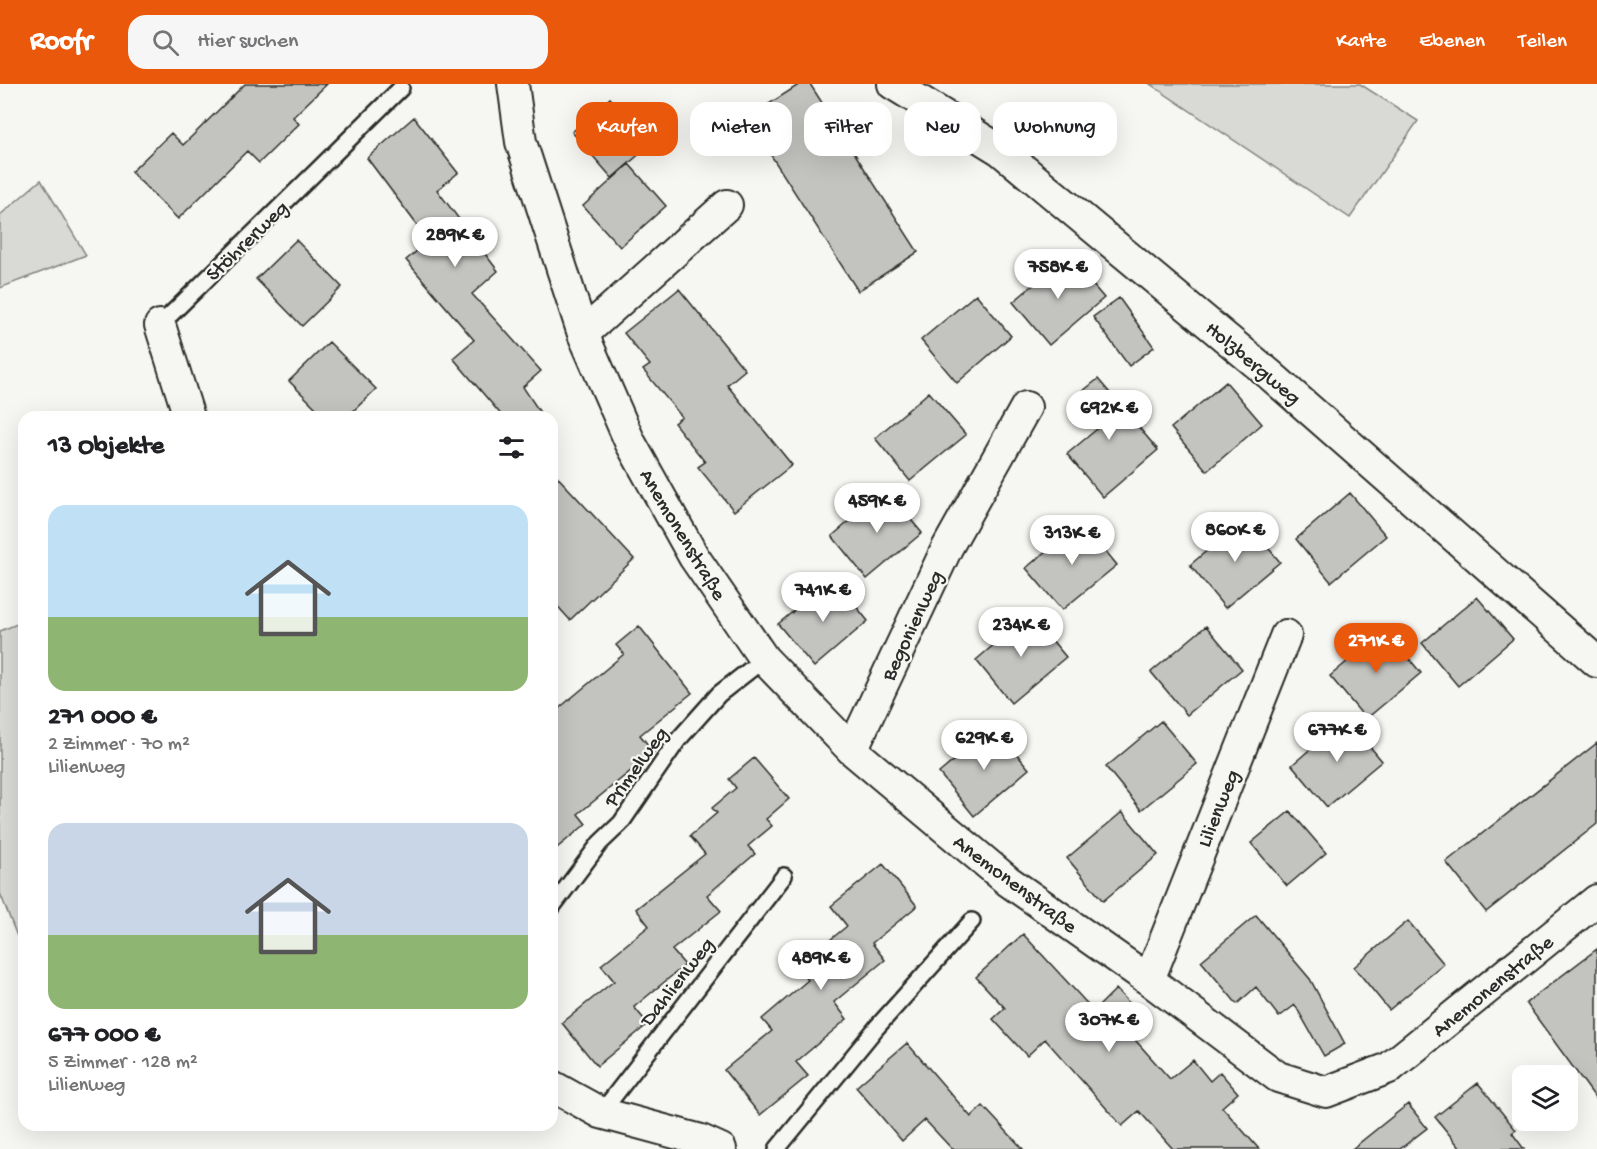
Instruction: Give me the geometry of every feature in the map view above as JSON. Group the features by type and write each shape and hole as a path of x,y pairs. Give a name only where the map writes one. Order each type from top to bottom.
{"street":[{"name":"Anemonenstraße","path":"513,84 521,142 583,334 630,442 682,536 764,659 852,750 1008,881 1149,980 1278,1077 1326,1092 1389,1068 1597,900"},
{"name":"Holzbergweg","path":"893,84 1000,150 1268,373 1597,662"},
{"path":"583,334 727,205"},
{"name":"Stöhrerweg","path":"160,325 187,411"},
{"name":"Begonienweg","path":"852,750 947,548 1026,407"},
{"name":"Lilienweg","path":"1149,980 1286,635"},
{"path":"558,1089 601,1113 701,1140 721,1149"}],"lane":[{"name":"Stöhrerweg","path":"160,325 401,88"},
{"name":"Primelweg","path":"558,899 600,843 621,823 678,740 719,694 764,659"},
{"name":"Dahlienweg","path":"601,1113 784,876"},
{"path":"777,1149 877,1027 972,921"}],"shaded area":[{"path":"1150,84 1360,84 1418,121 1350,218"},
{"path":"41,180 86,255 0,288 0,215"},
{"path":"18,624 18,939 0,893 0,631"}],"building":[{"path":"245,84 327,84 293,117 299,124 259,163 247,151 178,219 131,172 171,133 183,145"},
{"path":"800,84 810,84 822,102 804,102 804,156 856,156 918,252 858,291 771,156 792,156 792,102 772,102"},
{"path":"414,117 458,173 437,190 498,271 472,294 541,371 523,387 539,411 498,411 453,358 474,340 406,260 429,241 367,158"},
{"path":"593,156 637,156 612,178"},
{"path":"629,164 666,206 620,247 583,206"},
{"path":"296,240 342,287 302,326 256,279"},
{"path":"1068,256 1104,298 1049,345 1013,302"},
{"path":"679,289 745,370 727,385 792,465 734,511 698,467 705,462 674,423 682,417 643,370 650,365 624,333"},
{"path":"976,294 1011,336 957,383 921,340"},
{"path":"1119,298 1154,347 1129,366 1093,317"},
{"path":"329,342 376,389 353,411 319,411 289,381"},
{"path":"1098,379 1158,450 1103,497 1067,454 1097,429 1073,399"},
{"path":"1226,382 1262,424 1207,471 1171,428"},
{"path":"929,392 966,435 910,481 875,438"},
{"path":"558,477 634,559 570,620 558,607"},
{"path":"886,490 922,533 867,579 832,536"},
{"path":"1350,493 1386,536 1331,582 1296,539"},
{"path":"1244,519 1280,562 1225,608 1190,565"},
{"path":"1081,521 1117,565 1062,610 1026,568"},
{"path":"833,578 868,621 814,667 778,624"},
{"path":"1477,597 1513,639 1458,686 1422,643"},
{"path":"1030,614 1066,657 1011,703 976,660"},
{"path":"639,626 692,693 640,735 654,752 578,814 586,824 558,847 558,709 624,654 616,645"},
{"path":"1206,626 1242,669 1187,715 1151,672"},
{"path":"1385,630 1421,673 1366,719 1330,676"},
{"path":"1346,718 1382,761 1327,807 1292,765"},
{"path":"1161,721 1197,764 1141,810 1106,767"},
{"path":"994,727 1029,769 974,816 939,773"},
{"path":"1597,743 1597,824 1486,912 1446,862"},
{"path":"754,758 789,799 766,819 772,826 748,846 755,854 707,895 721,911 672,950 685,965 634,1007 648,1024 597,1066 562,1023 614,981 601,965 649,926 636,909 705,854 690,836 717,813 712,808 736,788 729,779"},
{"path":"1290,811 1326,853 1287,886 1251,843"},
{"path":"1122,812 1158,855 1103,901 1067,858"},
{"path":"883,864 917,906 872,943 885,960 834,1002 847,1019 796,1062 808,1076 760,1115 724,1070 772,1031 762,1019 808,980 797,967 847,926 831,906"},
{"path":"1256,915 1310,979 1345,1044 1324,1056 1295,1005 1279,1017 1256,987 1237,1004 1201,961"},
{"path":"1408,921 1444,964 1389,1010 1354,967"},
{"path":"1023,934 1094,1011 1116,989 1135,1009 1120,1023 1170,1079 1193,1060 1210,1081 1220,1072 1238,1093 1222,1107 1259,1149 1173,1149 1139,1111 1122,1126 1045,1039 1027,1056 993,1019 1005,1008 976,977"},
{"path":"1597,949 1597,1100 1578,1074 1578,1065 1571,1065 1526,1003"},
{"path":"907,1043 971,1117 983,1106 1023,1149 952,1149 925,1120 902,1141 856,1087"},
{"path":"1478,1083 1512,1125 1512,1131 1515,1131 1512,1133 1524,1149 1461,1149 1435,1117"},
{"path":"1408,1104 1427,1128 1400,1149 1352,1149"}]}
